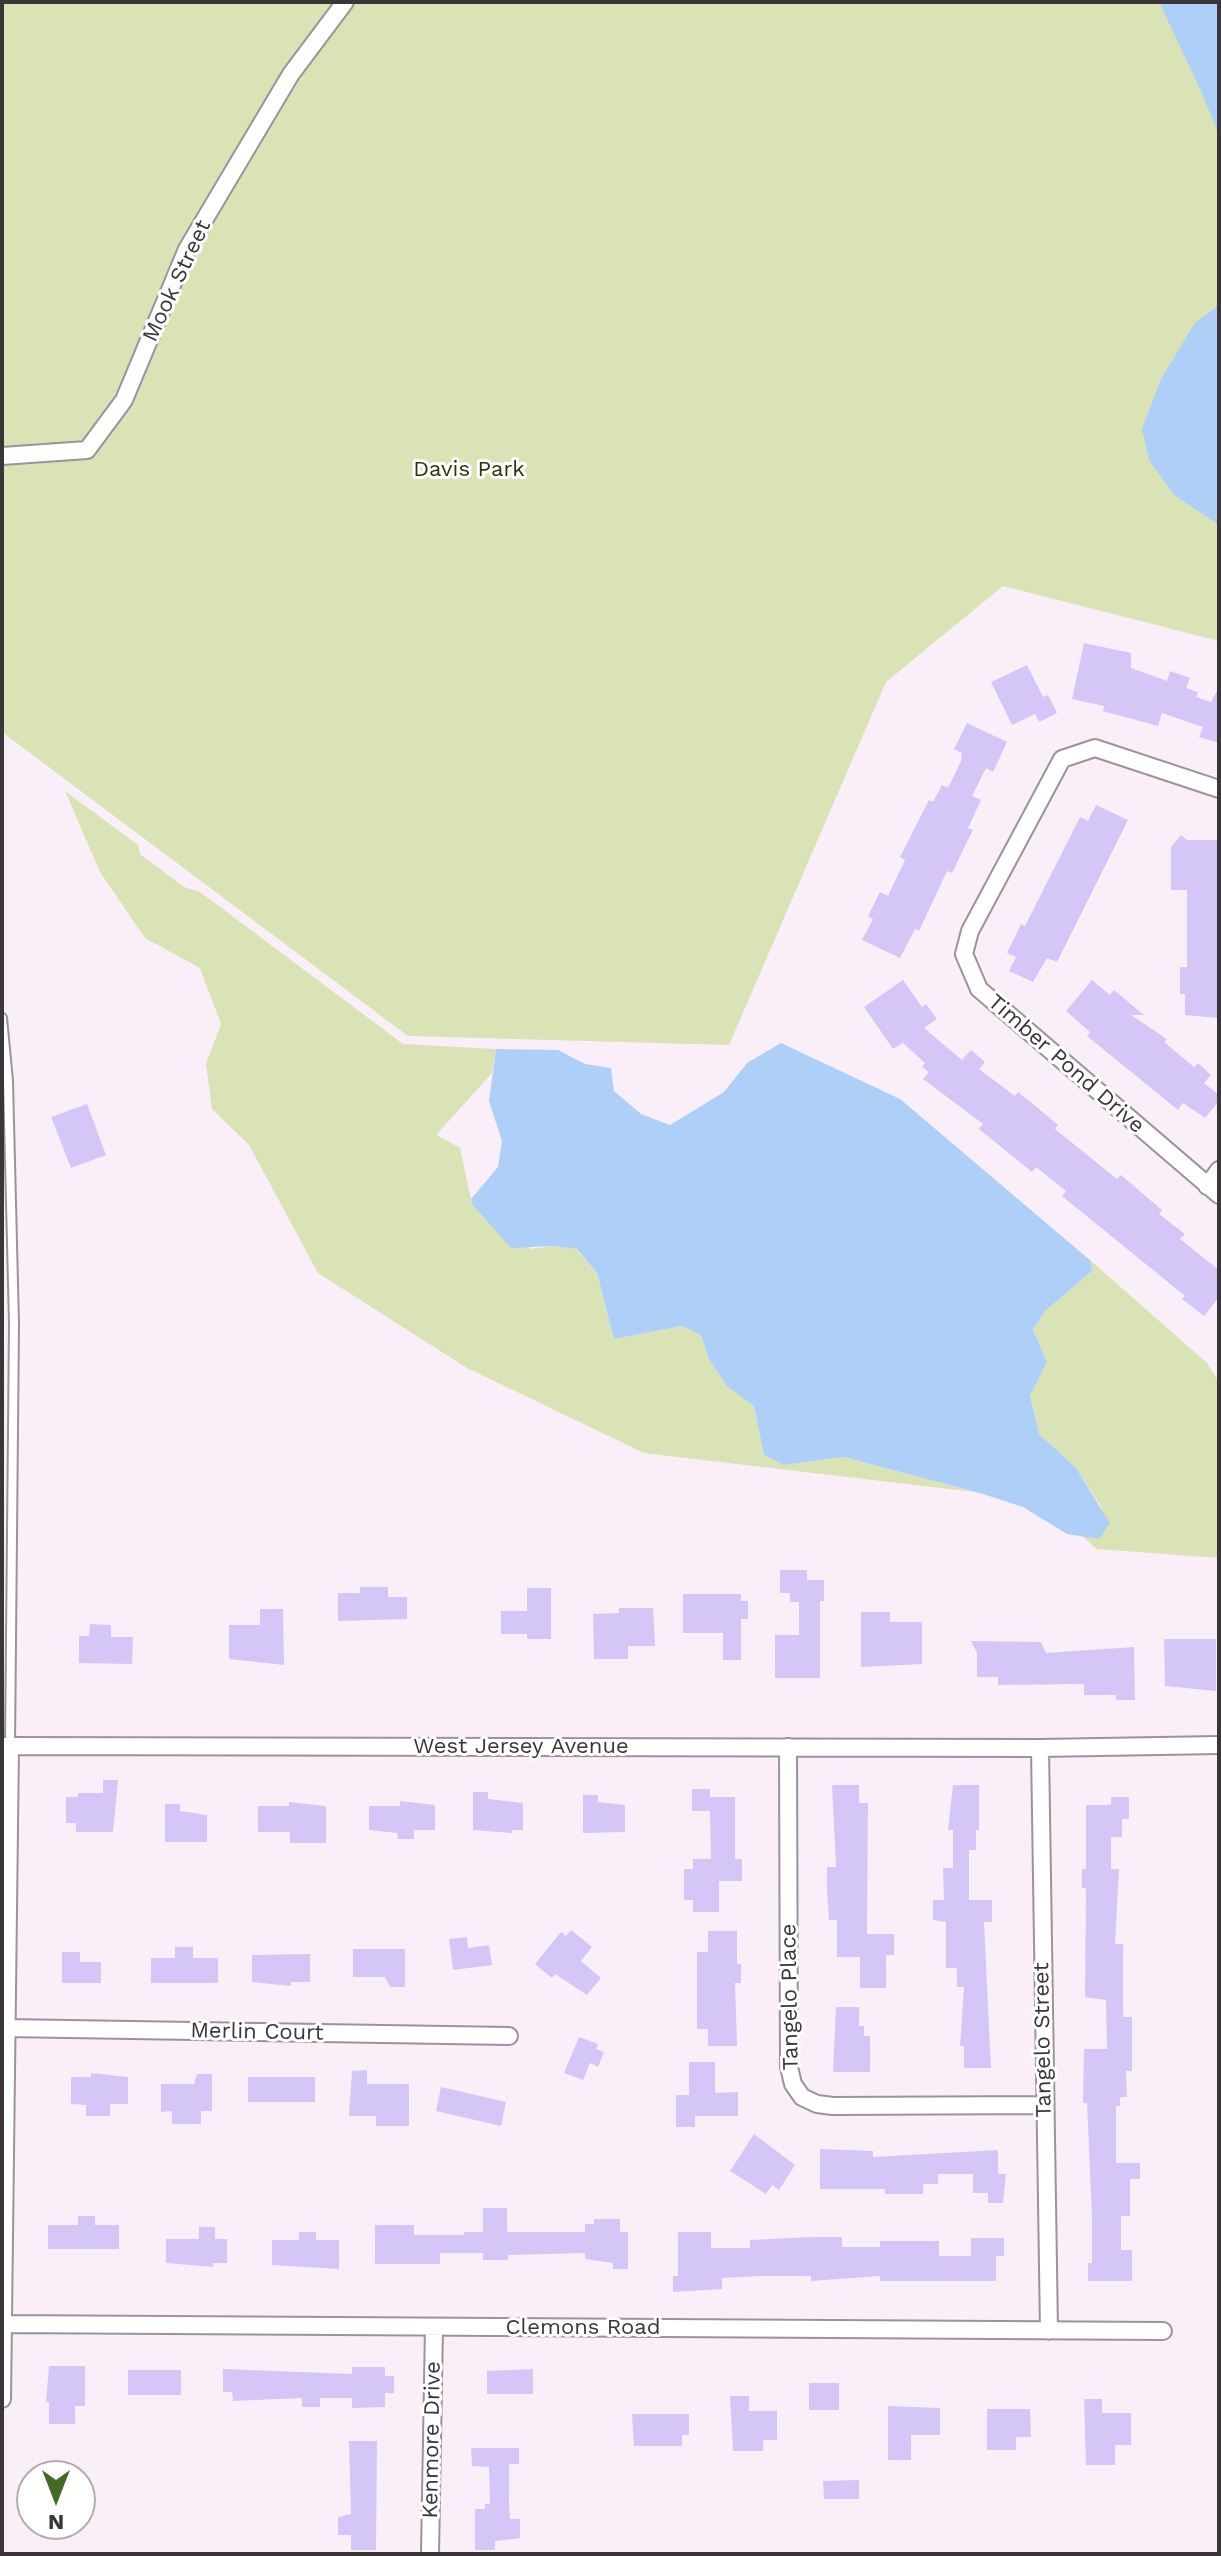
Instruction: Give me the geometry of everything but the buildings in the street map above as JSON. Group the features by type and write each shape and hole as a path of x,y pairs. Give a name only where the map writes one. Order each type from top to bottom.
{"street":[{"name":"Mook Street","path":"2,456 87,450 124,400 187,249 291,74 345,2"},
{"name":"Timber Pond Drive","path":"1213,1190 979,989 964,954 970,931 1062,759 1095,748 1219,789"},
{"path":"1213,1190 1219,1170"},
{"name":"West Jersey Avenue","path":"6,1746 1040,1748 1219,1745"},
{"path":"2,2399 6,1746"},
{"name":"Tangelo Place","path":"788,1747 789,2067 793,2084 802,2097 817,2104 833,2106 1044,2105"},
{"name":"Tangelo Street","path":"1040,1748 1049,2331"},
{"name":"Merlin Court","path":"5,2028 509,2036"},
{"name":"Clemons Road","path":"2,2324 1163,2331"},
{"name":"Kenmore Drive","path":"430,2554 434,2327"}],"lane":[{"path":"2,1018 10,1125 14,1324 6,1746"}],"green space":[{"name":"Davis Park","path":"2,2 1219,2 1219,641 1003,586 886,682 729,1045 408,1036 2,732"},
{"path":"65,791 138,845 140,854 184,887 200,892 403,1044 496,1049 492,1073 436,1135 460,1148 472,1204 531,1249 554,1246 576,1249 597,1273 614,1339 682,1326 701,1335 709,1359 727,1385 754,1406 764,1455 784,1465 844,1457 975,1492 644,1453 467,1368 318,1273 249,1145 212,1109 206,1064 221,1024 200,968 145,938 100,872"},
{"path":"1091,1261 1207,1363 1219,1382 1219,1558 1097,1549 1082,1536 1099,1539 1102,1508 1076,1468 1039,1434 1030,1396 1047,1362 1033,1330 1045,1311 1092,1271"}],"water":[{"path":"1159,2 1219,2 1219,135 1201,91"},
{"path":"1219,305 1219,525 1174,495 1149,460 1142,429 1162,377 1195,323"},
{"path":"781,1043 900,1099 1091,1261 1092,1271 1045,1311 1033,1330 1047,1362 1030,1396 1039,1434 1076,1468 1110,1523 1099,1539 1067,1534 1023,1507 983,1494 844,1457 784,1465 764,1455 754,1406 727,1386 709,1359 701,1335 682,1326 614,1339 597,1273 577,1249 554,1246 511,1248 472,1204 471,1199 498,1167 502,1141 489,1101 496,1049 558,1050 585,1064 611,1068 614,1091 641,1114 670,1125 724,1092 747,1063"}]}
